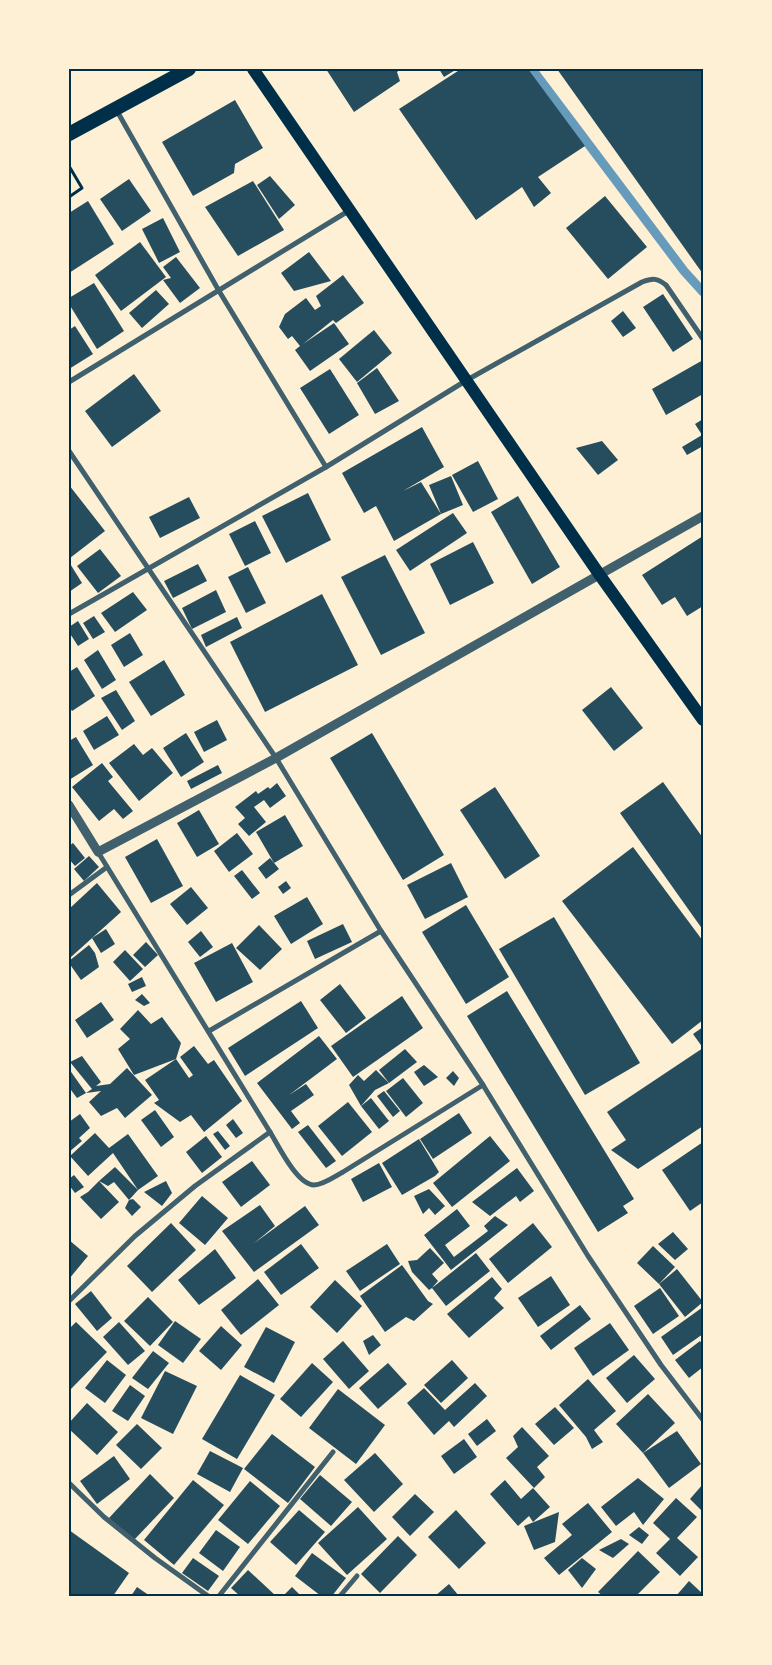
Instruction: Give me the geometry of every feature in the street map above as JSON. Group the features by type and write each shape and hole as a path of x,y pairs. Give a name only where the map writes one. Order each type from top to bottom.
{"highway":[{"path":"69,134 189,69"}],"main road":[{"path":"253,69 599,574 703,720"}],"street":[{"path":"115,108 219,291 326,467"},
{"path":"69,382 350,210"},
{"path":"69,614 326,467 467,380 651,278 658,279 671,292 703,339"},
{"path":"69,451 276,758 381,931 483,1085 588,1256 661,1365 703,1420"},
{"path":"98,852 276,758 703,516"},
{"path":"69,805 270,1132 298,1176 305,1183 321,1184 343,1172 483,1085"},
{"path":"69,896 107,867"},
{"path":"209,1032 381,931"},
{"path":"69,1301 135,1236 195,1186 270,1132"},
{"path":"219,1596 332,1452"},
{"path":"69,1483 104,1517 155,1558 208,1596"},
{"path":"340,1596 357,1576"}],"path":[{"path":"69,166 82,188 69,197"}],"building":[{"path":"326,69 400,69 397,72 400,81 354,112"},
{"path":"439,69 457,69 444,77"},
{"path":"461,69 528,69 585,146 538,177 551,193 534,207 522,187 476,220 399,109"},
{"path":"557,69 703,69 703,274"},
{"path":"235,100 263,148 235,164 234,173 193,196 162,142"},
{"path":"270,176 295,205 279,219 257,185"},
{"path":"129,179 151,211 122,231 100,199"},
{"path":"253,181 284,230 238,256 205,207"},
{"path":"605,196 647,247 608,279 566,228"},
{"path":"88,201 114,244 69,273 69,213"},
{"path":"163,218 180,252 159,263 142,229"},
{"path":"140,242 166,277 121,311 95,275"},
{"path":"309,252 331,281 294,291 281,273"},
{"path":"176,257 200,288 180,303 163,280 171,278 163,267"},
{"path":"343,275 364,303 336,323 333,320 303,344 334,323 349,344 310,371 295,350 300,346 292,336 288,339 279,327 285,314 306,298 315,310 321,306 316,296"},
{"path":"94,283 124,331 97,349 69,304 69,298"},
{"path":"156,290 169,304 142,328 129,313"},
{"path":"663,294 693,339 673,352 643,307"},
{"path":"623,311 636,328 623,337 611,321"},
{"path":"75,326 93,354 69,369 69,330"},
{"path":"374,330 392,353 357,382 339,359"},
{"path":"703,360 703,394 666,415 652,389"},
{"path":"377,368 399,401 375,414 357,383"},
{"path":"330,369 359,415 329,434 300,388"},
{"path":"134,374 161,411 112,447 85,411"},
{"path":"703,419 703,446 687,455 682,447 702,435 695,424"},
{"path":"422,427 444,467 403,491 421,482 441,514 394,541 376,506 364,513 342,473"},
{"path":"602,441 618,460 598,475 576,448"},
{"path":"478,461 498,499 473,512 452,475"},
{"path":"451,476 463,505 441,514 429,485"},
{"path":"69,485 105,531 70,558 69,557"},
{"path":"308,493 331,540 286,563 262,516"},
{"path":"518,496 560,567 532,584 491,512"},
{"path":"189,497 200,518 160,538 149,517"},
{"path":"453,513 467,533 410,571 396,550"},
{"path":"255,521 271,553 245,566 229,534"},
{"path":"703,536 703,606 687,616 675,597 662,605 642,575"},
{"path":"473,542 494,583 450,605 430,564"},
{"path":"100,549 121,576 98,593 77,566"},
{"path":"385,555 425,633 381,655 341,577"},
{"path":"69,562 82,583 69,592"},
{"path":"198,564 207,581 173,598 164,581"},
{"path":"248,567 266,603 246,613 228,577"},
{"path":"216,590 226,612 192,629 182,608"},
{"path":"133,592 147,610 115,632 101,613"},
{"path":"322,594 358,665 265,712 230,642"},
{"path":"94,616 105,632 93,639 83,623"},
{"path":"237,617 242,628 206,647 201,635"},
{"path":"78,621 89,639 78,646 69,632 69,627"},
{"path":"130,633 143,655 124,667 111,645"},
{"path":"98,650 116,680 102,689 84,660"},
{"path":"164,660 185,695 151,716 129,682"},
{"path":"77,667 95,696 72,711 69,706 69,672"},
{"path":"611,687 643,728 614,751 582,710"},
{"path":"116,690 135,721 122,730 101,698"},
{"path":"107,716 119,735 94,750 83,731"},
{"path":"217,720 227,740 204,752 194,732"},
{"path":"186,733 204,762 181,777 163,748"},
{"path":"372,733 444,855 403,880 330,758"},
{"path":"76,737 93,765 69,780 69,741"},
{"path":"134,744 143,755 152,748 173,773 139,801 109,763"},
{"path":"102,763 113,777 108,781 133,811 123,819 114,809 99,821 72,787"},
{"path":"218,765 222,773 191,789 187,781"},
{"path":"663,782 703,838 703,930 620,813"},
{"path":"277,783 286,796 270,808 264,800 254,807 266,822 249,836 238,824 245,818 235,807 256,791 258,794 268,787 270,789"},
{"path":"495,787 540,856 505,879 460,810"},
{"path":"199,810 219,844 197,857 177,823"},
{"path":"285,815 303,846 274,863 256,832"},
{"path":"237,833 253,854 229,872 214,851"},
{"path":"157,839 183,886 151,903 125,857"},
{"path":"73,843 85,858 75,866 69,859 69,846"},
{"path":"633,847 703,941 703,1020 672,1044 562,901"},
{"path":"89,856 99,867 84,881 74,869"},
{"path":"270,858 279,869 266,879 258,868"},
{"path":"451,863 468,897 425,919 407,885"},
{"path":"242,870 260,893 252,899 234,876"},
{"path":"286,881 291,888 283,894 278,887"},
{"path":"97,883 121,912 71,957 69,955 69,909"},
{"path":"191,887 208,908 187,925 170,904"},
{"path":"307,897 323,924 291,944 274,916"},
{"path":"466,905 509,977 466,1004 422,932"},
{"path":"554,917 640,1063 585,1095 499,949"},
{"path":"343,924 352,942 315,959 307,941"},
{"path":"259,925 282,949 260,970 236,948"},
{"path":"106,929 115,944 101,953 92,938"},
{"path":"201,931 213,947 200,957 188,942"},
{"path":"146,942 158,955 145,967 133,955"},
{"path":"232,943 253,982 216,1002 194,963"},
{"path":"89,945 95,953 99,967 81,980 69,961"},
{"path":"125,950 143,969 130,981 113,962"},
{"path":"142,977 146,986 132,992 128,984"},
{"path":"340,984 366,1018 346,1033 320,1000"},
{"path":"507,991 634,1199 623,1206 628,1213 598,1232 467,1016"},
{"path":"142,994 150,1003 144,1006 135,1000"},
{"path":"402,996 423,1028 353,1077 331,1046"},
{"path":"301,1001 318,1028 245,1076 228,1048"},
{"path":"101,1002 114,1020 87,1038 75,1020"},
{"path":"138,1010 151,1024 162,1017 181,1043 176,1059 134,1075 118,1049 130,1039 120,1029"},
{"path":"703,1027 703,1048 693,1034"},
{"path":"319,1036 337,1059 289,1095 306,1084 314,1095 291,1111 300,1123 292,1129 257,1083"},
{"path":"194,1046 208,1064 214,1060 242,1101 204,1132 191,1115 180,1122 154,1103 159,1100 145,1080 176,1059 189,1078 193,1075 180,1057"},
{"path":"703,1048 703,1126 638,1169 611,1150 626,1140 607,1112"},
{"path":"405,1049 417,1062 389,1083 379,1070"},
{"path":"82,1056 101,1082 96,1086 110,1084 127,1068 152,1095 125,1118 117,1108 101,1116 89,1102 101,1091 86,1093 92,1089 70,1062"},
{"path":"424,1065 438,1077 424,1086 414,1072"},
{"path":"69,1069 86,1093 77,1098 71,1090 69,1092"},
{"path":"376,1070 389,1083 375,1090 361,1106 349,1085 358,1075 364,1081"},
{"path":"453,1071 459,1078 454,1086 446,1078"},
{"path":"403,1078 423,1103 406,1117 386,1091"},
{"path":"384,1091 400,1111 393,1117 377,1096"},
{"path":"371,1098 389,1121 379,1129 361,1106"},
{"path":"348,1102 372,1132 342,1156 318,1126"},
{"path":"155,1110 174,1137 161,1147 141,1120"},
{"path":"459,1113 472,1133 433,1159 420,1139"},
{"path":"80,1114 90,1128 79,1138 82,1141 69,1152 69,1122"},
{"path":"233,1119 243,1133 236,1138 226,1125"},
{"path":"308,1125 336,1161 326,1168 298,1132"},
{"path":"218,1131 230,1146 225,1150 213,1134"},
{"path":"95,1133 109,1148 128,1134 158,1176 138,1190 113,1153 88,1176 70,1156"},
{"path":"206,1136 222,1157 202,1173 186,1152"},
{"path":"490,1136 510,1161 452,1207 433,1183"},
{"path":"419,1139 439,1172 402,1195 382,1163"},
{"path":"703,1142 703,1202 690,1211 662,1170"},
{"path":"252,1161 270,1185 241,1207 222,1182"},
{"path":"379,1163 392,1187 363,1202 351,1179"},
{"path":"115,1167 138,1190 129,1200 114,1182 108,1186 99,1181"},
{"path":"517,1168 534,1191 520,1202 516,1196 490,1216 472,1202"},
{"path":"74,1175 84,1187 75,1193 69,1185 69,1179"},
{"path":"99,1181 119,1202 101,1219 80,1197"},
{"path":"166,1181 172,1193 162,1206 144,1192"},
{"path":"429,1189 445,1206 435,1215 429,1208 423,1214 414,1196"},
{"path":"202,1196 228,1218 205,1245 179,1223"},
{"path":"133,1199 141,1207 132,1216 125,1208 129,1200"},
{"path":"260,1205 275,1226 253,1244 305,1206 319,1225 254,1272 222,1231"},
{"path":"457,1209 470,1226 445,1245 454,1257 488,1231 484,1226 495,1216 508,1225 451,1270 424,1235"},
{"path":"171,1223 196,1250 152,1292 127,1266"},
{"path":"533,1223 552,1247 508,1283 489,1259"},
{"path":"673,1232 688,1249 675,1260 658,1244"},
{"path":"69,1240 88,1256 69,1279"},
{"path":"301,1244 319,1268 281,1295 264,1272"},
{"path":"387,1244 400,1264 360,1291 346,1271"},
{"path":"653,1246 675,1267 659,1284 637,1263"},
{"path":"430,1248 444,1263 432,1274 438,1281 429,1290 412,1272 408,1261 417,1260"},
{"path":"215,1249 236,1278 199,1305 178,1280"},
{"path":"476,1253 490,1271 446,1306 432,1288"},
{"path":"402,1265 428,1301 433,1304 414,1321 406,1317 385,1332 360,1296"},
{"path":"677,1269 703,1302 685,1317 659,1284"},
{"path":"551,1276 570,1305 538,1327 518,1298"},
{"path":"492,1277 502,1289 494,1298 504,1308 469,1338 447,1314"},
{"path":"258,1279 279,1305 241,1335 221,1310"},
{"path":"335,1280 362,1306 337,1333 310,1307"},
{"path":"660,1288 679,1316 653,1334 634,1306"},
{"path":"91,1291 112,1318 97,1331 75,1304"},
{"path":"148,1297 173,1322 150,1346 124,1321"},
{"path":"580,1305 591,1319 551,1350 540,1336"},
{"path":"703,1307 703,1334 673,1355 661,1337"},
{"path":"175,1321 201,1339 183,1363 158,1345"},
{"path":"76,1322 107,1352 70,1390 69,1329"},
{"path":"119,1322 145,1351 128,1365 103,1337"},
{"path":"610,1323 629,1350 593,1376 574,1348"},
{"path":"221,1326 242,1345 221,1370 199,1351"},
{"path":"266,1327 295,1342 274,1383 244,1367"},
{"path":"373,1335 381,1345 369,1355 363,1341"},
{"path":"343,1341 369,1371 349,1389 323,1359"},
{"path":"700,1341 703,1345 703,1367 689,1378 675,1360"},
{"path":"153,1351 169,1363 148,1389 132,1378"},
{"path":"634,1355 655,1379 627,1403 606,1378"},
{"path":"107,1360 126,1375 105,1403 85,1388"},
{"path":"452,1360 468,1378 441,1403 424,1385"},
{"path":"312,1363 333,1382 301,1417 280,1399"},
{"path":"388,1363 407,1384 378,1409 359,1388"},
{"path":"165,1371 197,1386 173,1434 141,1418"},
{"path":"240,1375 275,1395 237,1459 202,1439"},
{"path":"588,1379 616,1411 594,1430 603,1442 592,1449 586,1437 559,1405"},
{"path":"475,1383 487,1396 454,1427 449,1421 434,1435 407,1403 424,1388 445,1410"},
{"path":"130,1385 145,1396 128,1421 112,1411"},
{"path":"338,1389 385,1425 356,1464 309,1428"},
{"path":"648,1394 675,1423 643,1453 616,1424"},
{"path":"87,1403 118,1432 97,1455 69,1429 69,1423"},
{"path":"555,1407 574,1428 554,1445 535,1424"},
{"path":"487,1419 496,1431 477,1446 468,1434"},
{"path":"137,1424 162,1448 141,1469 116,1445"},
{"path":"522,1427 549,1456 537,1467 545,1477 534,1488 506,1458 518,1447 513,1436"},
{"path":"677,1431 701,1464 669,1488 643,1453"},
{"path":"272,1434 315,1467 288,1503 244,1469"},
{"path":"464,1439 477,1457 454,1474 441,1456"},
{"path":"210,1451 243,1468 230,1492 197,1474"},
{"path":"375,1453 403,1484 374,1512 344,1480"},
{"path":"114,1456 130,1479 97,1504 80,1481"},
{"path":"150,1474 174,1498 133,1541 109,1518"},
{"path":"320,1475 352,1502 331,1526 300,1499"},
{"path":"638,1478 664,1499 643,1525 634,1512 616,1526 601,1507"},
{"path":"193,1480 224,1505 174,1565 144,1540"},
{"path":"505,1480 521,1499 533,1488 550,1507 533,1522 529,1516 518,1526 490,1494"},
{"path":"250,1481 280,1506 248,1544 218,1520"},
{"path":"703,1484 703,1512 690,1499"},
{"path":"415,1494 434,1512 410,1536 392,1517"},
{"path":"676,1498 697,1517 677,1538 698,1557 680,1576 656,1553 670,1539 653,1523"},
{"path":"588,1503 612,1532 559,1575 544,1558 572,1535 562,1524"},
{"path":"358,1507 387,1539 347,1575 318,1543"},
{"path":"299,1510 325,1532 296,1565 270,1542"},
{"path":"456,1510 486,1543 459,1569 428,1537"},
{"path":"559,1512 555,1542 534,1550 524,1526"},
{"path":"639,1527 649,1535 642,1544 629,1535"},
{"path":"69,1530 129,1573 113,1596 69,1596"},
{"path":"216,1530 240,1547 223,1571 199,1553"},
{"path":"398,1536 417,1555 380,1593 361,1574"},
{"path":"621,1539 629,1544 613,1558 599,1550"},
{"path":"638,1551 660,1572 636,1596 603,1596 598,1592"},
{"path":"312,1553 346,1578 332,1596 321,1596 295,1576"},
{"path":"193,1558 219,1576 208,1591 182,1573"},
{"path":"582,1558 596,1569 582,1588 568,1570"},
{"path":"248,1570 276,1596 240,1596 231,1588"},
{"path":"689,1581 703,1594 703,1596 676,1596"},
{"path":"449,1584 459,1596 435,1596"},
{"path":"137,1587 150,1596 131,1596"},
{"path":"292,1587 301,1596 283,1596"}],"waterway":[{"path":"532,69 684,271 703,292"}]}
